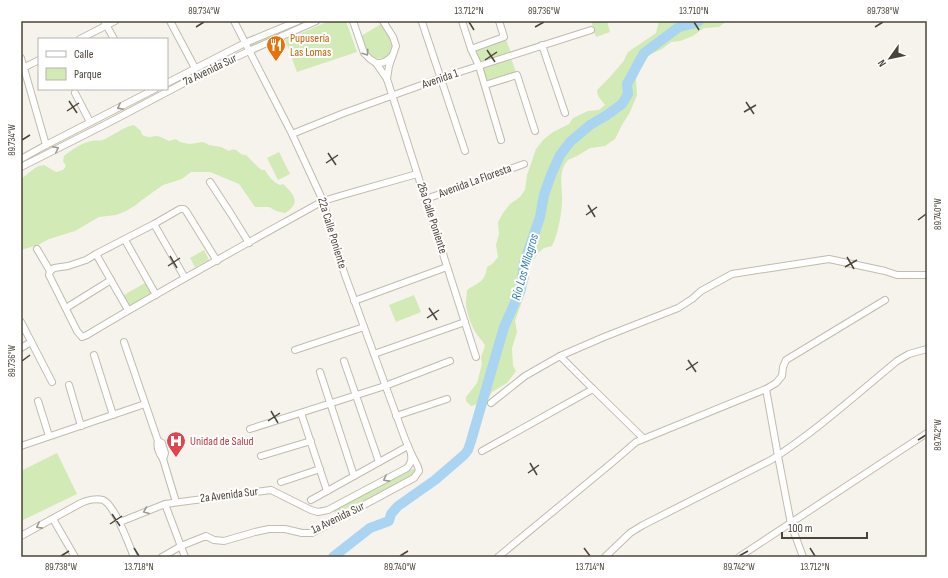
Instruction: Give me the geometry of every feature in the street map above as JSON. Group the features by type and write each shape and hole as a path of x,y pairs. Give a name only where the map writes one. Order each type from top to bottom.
{"street":[{"path":"82,38 106,23 115,21"},
{"path":"170,21 195,68"},
{"name":"22a Calle Poniente","path":"234,21 292,134 323,202 336,249 354,301 411,453"},
{"name":"7a Avenida Sur","path":"168,82 245,43 298,21"},
{"name":"7a Avenida Sur","path":"21,167 199,75 316,21"},
{"name":"26a Calle Poniente","path":"353,21 364,53 376,63 387,79 476,356"},
{"path":"384,21 390,30 396,46 389,66 387,79"},
{"path":"462,21 479,66 501,140"},
{"path":"472,49 504,37 499,21"},
{"path":"422,22 465,151"},
{"path":"106,23 114,38"},
{"name":"Avenida 1","path":"292,134 344,113 441,78 591,30"},
{"path":"542,46 566,113"},
{"path":"376,63 381,64 386,62 394,55"},
{"path":"21,58 46,145"},
{"path":"23,68 38,60"},
{"path":"485,85 517,75 535,131"},
{"path":"21,159 143,92"},
{"path":"74,93 90,122"},
{"name":"Avenida La Floresta","path":"426,199 524,164"},
{"path":"36,249 50,271 49,275 77,331 82,337 323,202 418,174"},
{"path":"210,182 249,243"},
{"path":"50,271 54,268 68,266 86,260 180,209 184,209 217,261"},
{"path":"154,224 185,278"},
{"path":"125,240 156,295"},
{"path":"96,254 128,310"},
{"path":"491,403 525,376 560,356 678,308 701,291 732,274 829,259 898,275 927,275"},
{"path":"354,301 447,267"},
{"path":"66,308 111,280"},
{"path":"498,557 636,442 766,389 776,383 782,376 783,367 786,360 885,300"},
{"path":"21,322 52,382"},
{"path":"374,354 464,322"},
{"path":"295,350 364,326"},
{"path":"21,348 31,342"},
{"path":"124,342 158,442 157,444 160,455 163,459 176,502"},
{"path":"605,557 630,533 643,525 778,456 814,430 897,361 909,354 927,349"},
{"path":"94,355 113,415"},
{"path":"560,356 644,438"},
{"path":"344,361 379,462"},
{"path":"250,429 385,386 450,361"},
{"path":"320,372 354,476"},
{"path":"69,385 81,426"},
{"path":"482,451 593,389"},
{"path":"766,389 791,524 803,557"},
{"path":"396,416 447,399"},
{"path":"38,401 49,436"},
{"path":"21,446 145,404"},
{"path":"301,413 328,491"},
{"path":"739,557 927,433"},
{"path":"262,456 311,441"},
{"path":"311,500 408,446"},
{"path":"407,468 410,464 411,453"},
{"path":"411,453 419,471"},
{"path":"407,468 414,468 419,471"},
{"name":"2a Avenida Sur","path":"120,522 165,504 271,490 318,512 328,510 407,468"},
{"path":"281,482 320,469"},
{"name":"1a Avenida Sur","path":"162,557 181,546 206,536 214,540 224,541 269,529 312,533 414,478 419,471"},
{"path":"21,536 81,503 86,501 103,500 114,512 120,522 134,557"},
{"path":"165,504 185,557"},
{"path":"54,519 75,557"}],"green space":[{"path":"301,21 313,21 253,47 251,44 252,43"},
{"path":"329,21 346,21 357,52 297,72 285,40"},
{"path":"591,21 607,21 610,32 596,37"},
{"path":"659,21 727,21 719,27 704,28 693,36 680,41 671,42 662,49 649,55 636,79 637,95 630,112 615,139 605,146 590,148 568,160 564,165 561,177 562,208 556,236 552,246 544,248 538,253 529,267 529,278 515,321 517,332 512,348 513,366 516,371 507,383 492,392 485,402 471,406 466,401 466,397 477,383 482,364 481,357 485,346 474,329 468,315 466,307 467,290 483,279 487,267 498,257 496,245 499,234 498,222 510,204 520,197 525,190 527,175 536,149 544,139 553,132 569,124 573,118 588,111 599,110 605,105 598,96 597,90 623,62 628,52 656,33"},
{"path":"381,24 391,40 393,50 390,55 380,59 373,57 369,53 361,36"},
{"path":"506,40 512,55 479,66 473,52"},
{"path":"511,58 517,75 485,85 480,69"},
{"path":"134,125 141,131 142,135 147,137 158,136 169,141 176,139 180,142 190,144 202,142 221,147 229,151 236,150 243,155 246,155 258,167 265,170 269,177 280,185 283,184 290,191 295,200 293,206 285,213 276,211 269,207 255,207 239,184 210,172 191,172 182,179 163,185 126,211 116,215 99,217 75,231 21,250 21,179 39,166 44,165 56,172 63,170 66,166 63,161 64,156 73,149 88,142 103,140 122,129"},
{"path":"279,152 290,174 278,180 267,158"},
{"path":"204,250 209,260 195,267 190,258"},
{"path":"145,283 152,294 129,307 122,296"},
{"path":"414,295 421,312 396,322 389,305"},
{"path":"57,453 77,494 21,521 21,471"},
{"path":"409,470 416,470 416,472 413,477 392,486 359,506 356,503 337,514 333,510"}],"waterway":[{"name":"Río Los Milagros","path":"333,557 370,528 389,521 391,514 398,506 435,480 468,450 504,327 521,289 524,263 540,217 544,195 560,155 570,142 590,125 622,104 628,94 627,84 644,53 679,27 699,21"}],"place":[{"name":"Pupusería Las Lomas","path":"276,62"},
{"name":"Unidad de Salud","path":"176,458"}]}
